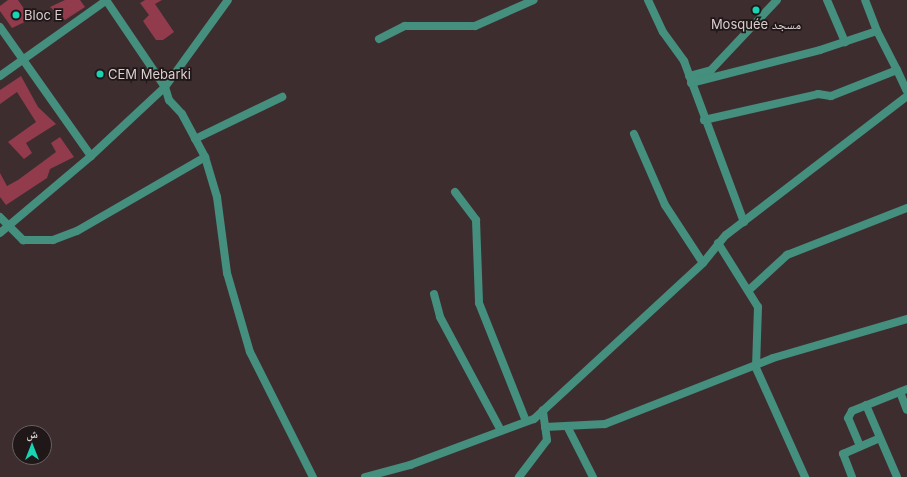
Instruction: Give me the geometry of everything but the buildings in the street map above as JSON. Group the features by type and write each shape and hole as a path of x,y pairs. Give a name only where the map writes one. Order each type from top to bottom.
{"street":[{"path":"0,76 106,0 165,87 169,100 182,114 205,157 217,197 227,273 250,352 313,477"},
{"path":"0,233 91,156 165,87 228,0"},
{"path":"379,39 405,26 475,26 534,0"},
{"path":"648,0 690,80 744,222"},
{"path":"690,80 711,70 777,0"},
{"path":"827,0 845,42"},
{"path":"865,0 877,31 907,91"},
{"path":"0,27 91,156"},
{"path":"690,80 845,42 877,31"},
{"path":"704,120 818,94 831,96 897,70"},
{"path":"365,477 410,465 530,420 544,410 702,262 718,244 744,222 907,96"},
{"path":"195,139 282,97"},
{"path":"634,134 665,205 702,262"},
{"path":"0,217 7,228 23,240 53,240 77,231 205,157"},
{"path":"455,192 476,220 478,303 530,420 544,425 568,428 605,424 756,368 773,358 907,319"},
{"path":"749,290 787,255 907,208"},
{"path":"718,244 749,290 759,313 756,368 805,477"},
{"path":"434,294 440,318 500,431"},
{"path":"860,446 848,418 852,411 903,390 907,410"},
{"path":"866,406 897,477"},
{"path":"519,477 546,444 544,410"},
{"path":"568,428 593,477"},
{"path":"852,477 843,454 880,438"}],"place":[{"name":"Mosquée مسجد","path":"756,10"},
{"name":"Bloc E","path":"16,15"},
{"name":"CEM Mebarki","path":"100,74"}]}
